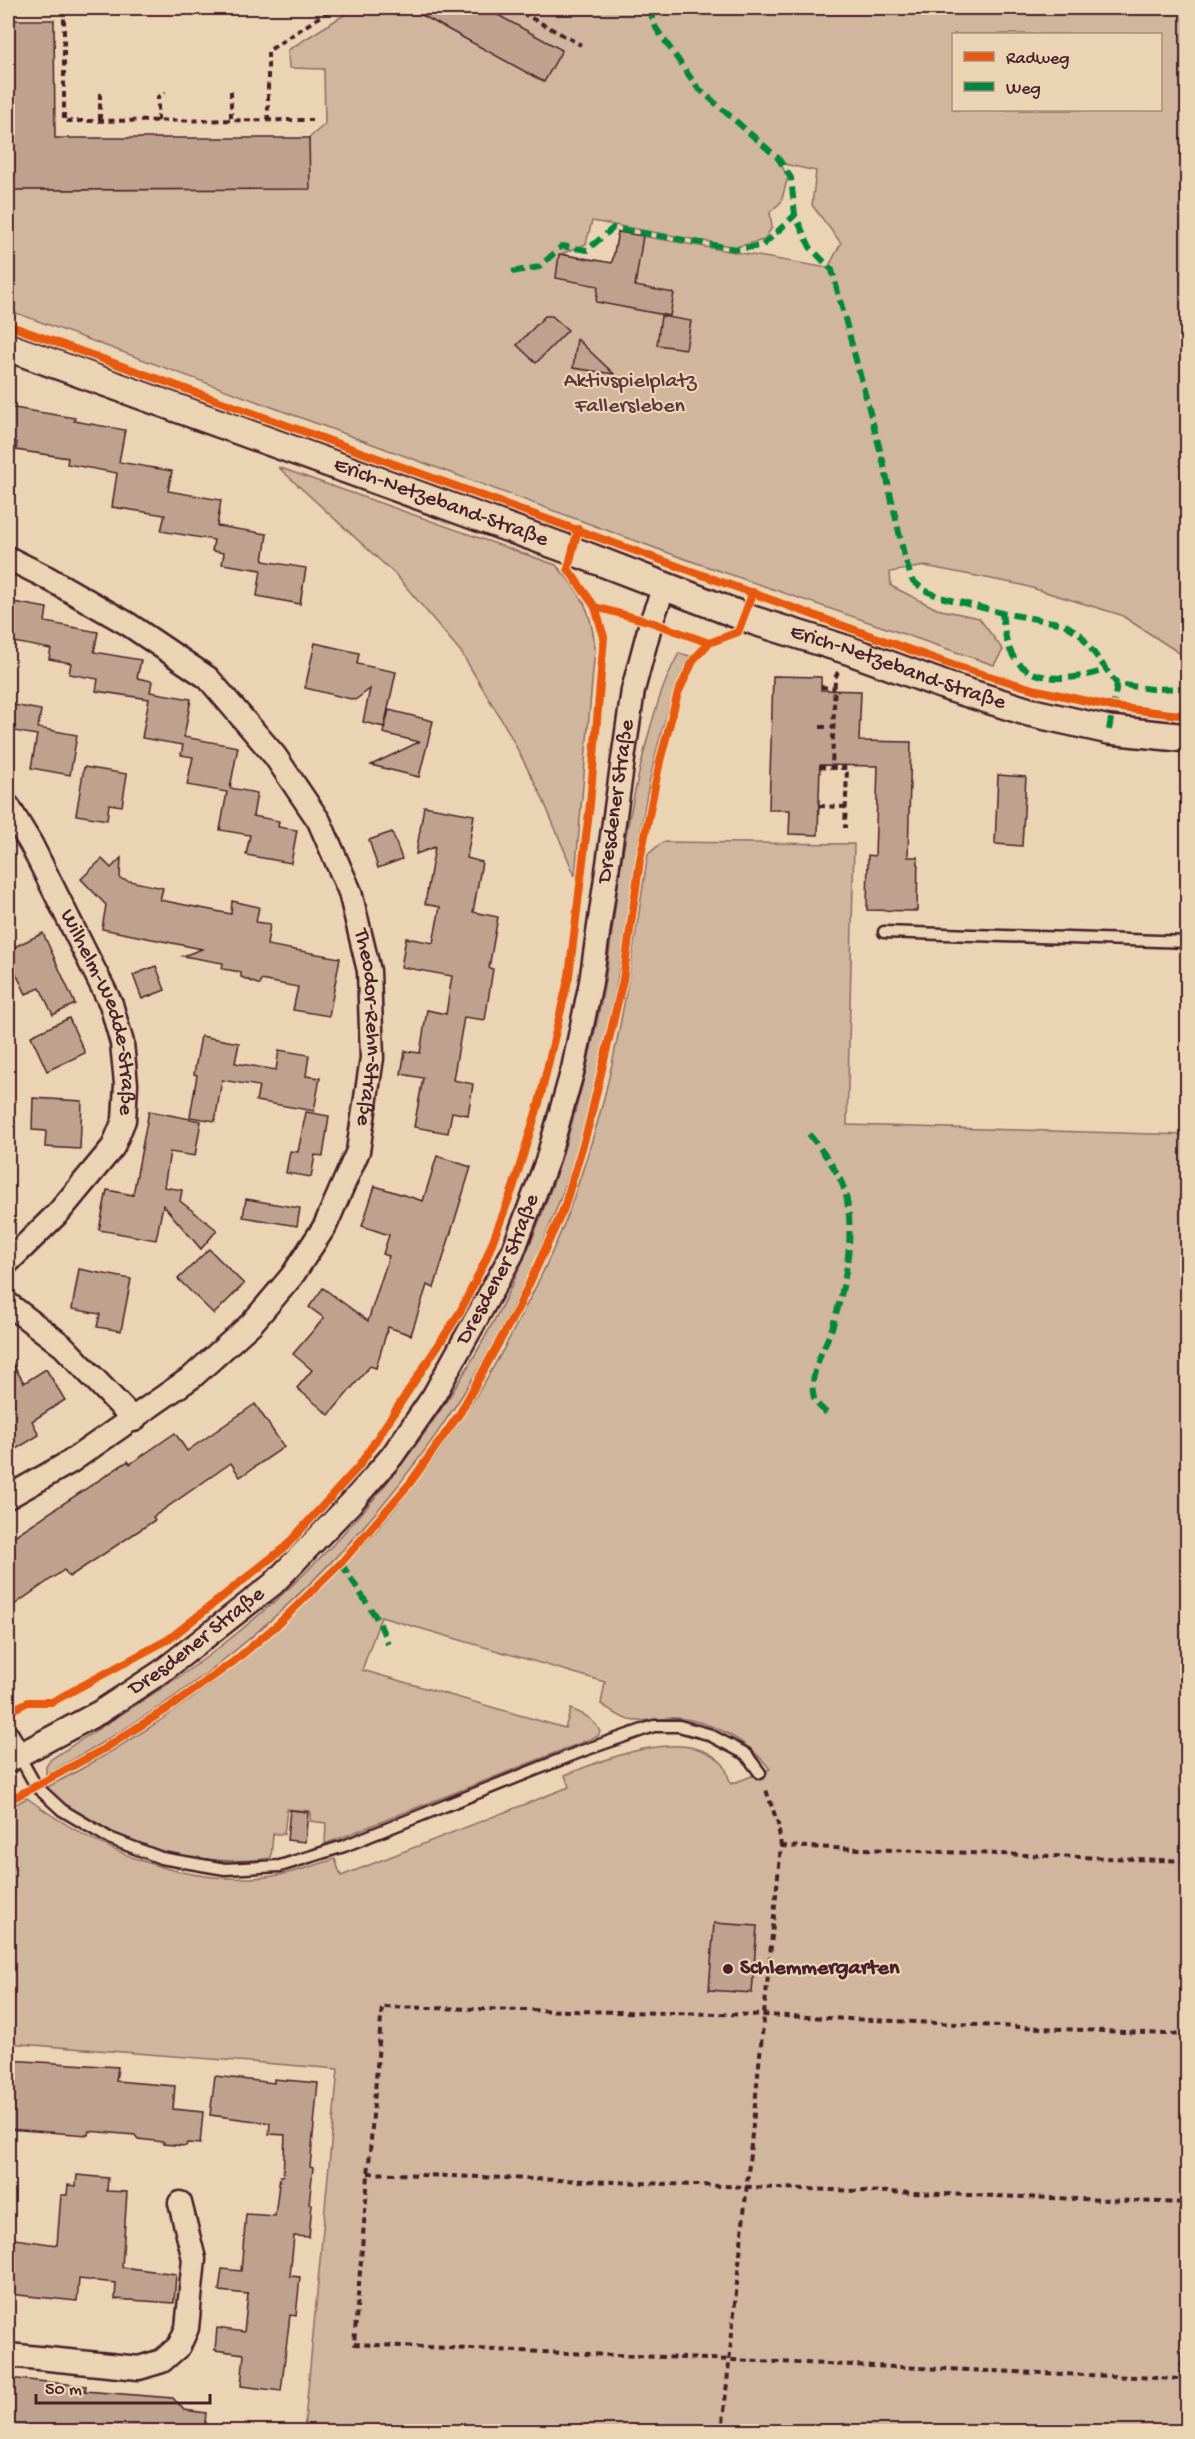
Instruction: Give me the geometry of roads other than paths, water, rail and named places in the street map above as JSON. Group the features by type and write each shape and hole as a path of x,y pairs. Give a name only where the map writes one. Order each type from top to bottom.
{"street":[{"name":"Erich-Netzeband-Straße","path":"8,347 665,585 755,621 848,650 949,687 1029,712 1109,730 1188,738"},
{"name":"Theodor-Rehn-Straße","path":"8,558 128,624 208,678 275,756 319,821 350,892 369,971 372,1058 358,1151 325,1226 292,1276 252,1323 192,1377 134,1420 70,1462 8,1497"},
{"name":"Dresdener Straße","path":"11,1751 100,1712 161,1672 273,1584 350,1504 392,1456 433,1397 512,1254 547,1161 573,1069 591,982 633,690 651,622 665,585"},
{"name":"Wilhelm-Wedde-Straße","path":"8,806 36,854 111,1004 122,1042 126,1084 124,1120 113,1147 59,1212 8,1262"},
{"path":"8,1304 63,1346 134,1420"},
{"path":"8,2355 139,2368 162,2361 179,2346 187,2328 194,2259 180,2203"}],"lane":[{"path":"884,932 1188,942"},
{"path":"11,1751 36,1786 62,1810 109,1838 161,1858 225,1869 280,1866 344,1846 582,1751 654,1726 679,1726 708,1734 746,1754 760,1773"}],"place":[{"name":"Schlemmergarten","path":"728,1969"}],"park label":[{"name":"Aktivspielplatz Fallersleben","path":"630,394"}]}
